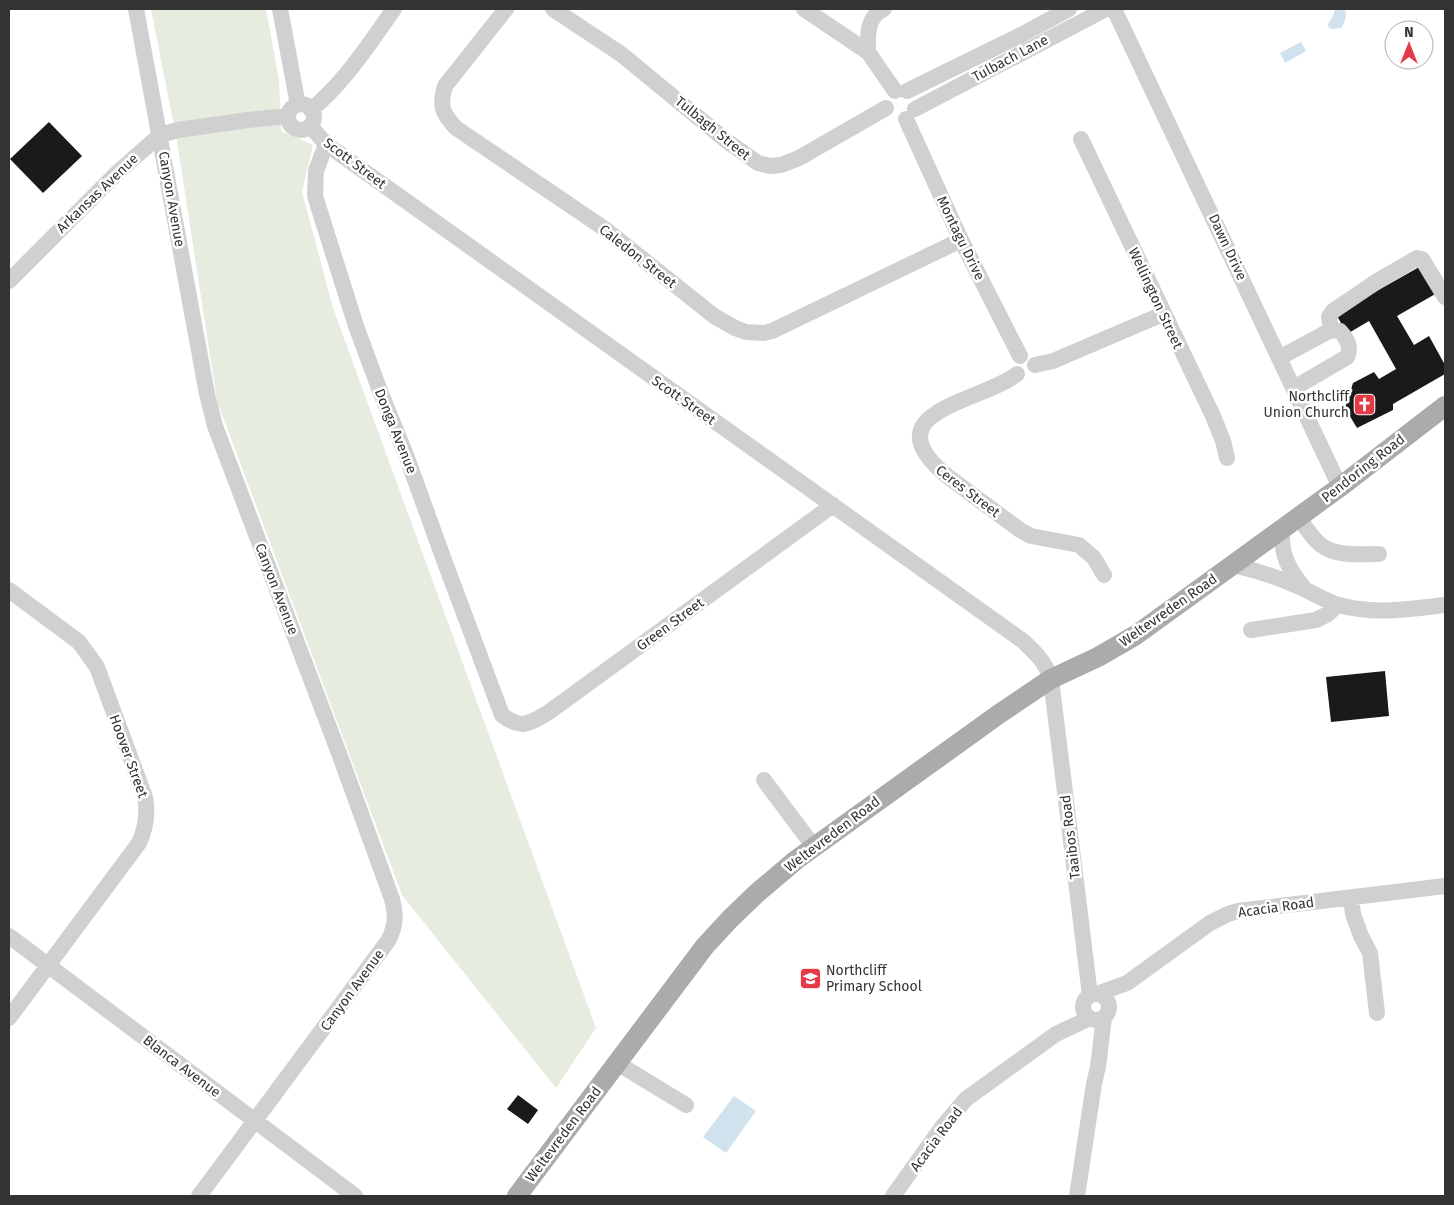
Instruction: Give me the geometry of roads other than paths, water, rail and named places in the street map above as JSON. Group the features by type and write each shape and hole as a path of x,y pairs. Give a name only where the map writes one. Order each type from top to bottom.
{"main road":[{"name":"Pendoring Road","path":"1282,529 1445,406"},
{"name":"Weltevreden Road","path":"517,1196 705,946 757,893 814,847 991,719 1051,679 1098,657 1136,635 1282,529"}],"street":[{"name":"Canyon Avenue","path":"136,9 207,394 215,426 337,747 392,899 396,916 388,941 199,1196"},
{"path":"280,9 302,114 327,96 351,69 394,9"},
{"name":"Caledon Street","path":"506,9 445,86 442,96 442,109 448,119 456,128 605,229 714,316 735,328 754,333 772,331 961,240"},
{"name":"Tulbagh Street","path":"553,9 621,54 728,142 758,163 770,166 781,165 799,158 886,108"},
{"path":"804,9 868,52 901,91 912,96 915,102 911,114 900,120 888,114 886,101 889,95 901,91"},
{"path":"868,52 867,34 869,24 875,15 884,9"},
{"name":"Tulbach Lane","path":"911,114 1045,31 1069,9"},
{"name":"Tulbach Lane","path":"901,91 1045,31 1106,9"},
{"name":"Dawn Drive","path":"1114,9 1340,487"},
{"name":"Arkansas Avenue","path":"9,281 118,172 160,135 178,130 302,114"},
{"name":"Scott Street","path":"302,114 326,144 1023,641 1039,656 1047,667 1051,679"},
{"name":"Montagu Drive","path":"911,114 961,240 1020,356"},
{"name":"Wellington Street","path":"1081,139 1216,422 1227,458"},
{"name":"Donga Avenue","path":"326,144 316,171 315,196 356,326 376,382 406,455 502,715"},
{"path":"1331,330 1329,318 1333,311 1379,280 1417,258 1422,259 1445,297"},
{"path":"1035,365 1052,361 1163,314"},
{"path":"1279,358 1331,330 1340,331 1345,337 1349,347 1348,357 1294,388"},
{"path":"1028,355 1034,361 1033,373 1029,376 1025,377 1016,374 1014,364 1020,356 1028,355"},
{"name":"Ceres Street","path":"1016,374 1008,380 945,407 931,416 921,430 920,442 923,451 936,468 1020,530 1041,539 1079,545 1094,558 1104,575"},
{"name":"Green Street","path":"502,715 513,723 531,723 833,505"},
{"path":"1298,517 1320,544 1330,550 1346,554 1379,554"},
{"path":"1282,529 1281,545 1283,555 1305,589"},
{"name":"Weltevreden Road","path":"1231,565 1255,570 1305,589 1337,604 1373,611 1394,611 1445,605"},
{"name":"Hoover Street","path":"9,590 78,642 92,658 97,667 146,804 146,823 139,842 9,1018"},
{"path":"1251,630 1316,620 1328,614 1337,604"},
{"name":"Taaibos Road","path":"1051,679 1095,1008 1098,1068 1077,1196"},
{"path":"764,780 814,847"},
{"name":"Acacia Road","path":"893,1196 943,1126 966,1099 1095,1008 1210,923 1238,911 1445,886"},
{"path":"1351,898 1353,914 1370,953 1377,1013"},
{"name":"Blanca Avenue","path":"9,936 355,1196"},
{"path":"617,1063 686,1105"}],"water":[{"path":"1335,9 1344,9 1346,16 1341,28 1334,29 1329,28 1328,24"},
{"path":"1301,42 1306,51 1285,63 1280,53"},
{"path":"734,1096 756,1111 726,1153 703,1137"}],"place":[{"name":"Northcliff Union Church","path":"1365,404"},
{"name":"Northcliff Primary School","path":"810,978"}]}
